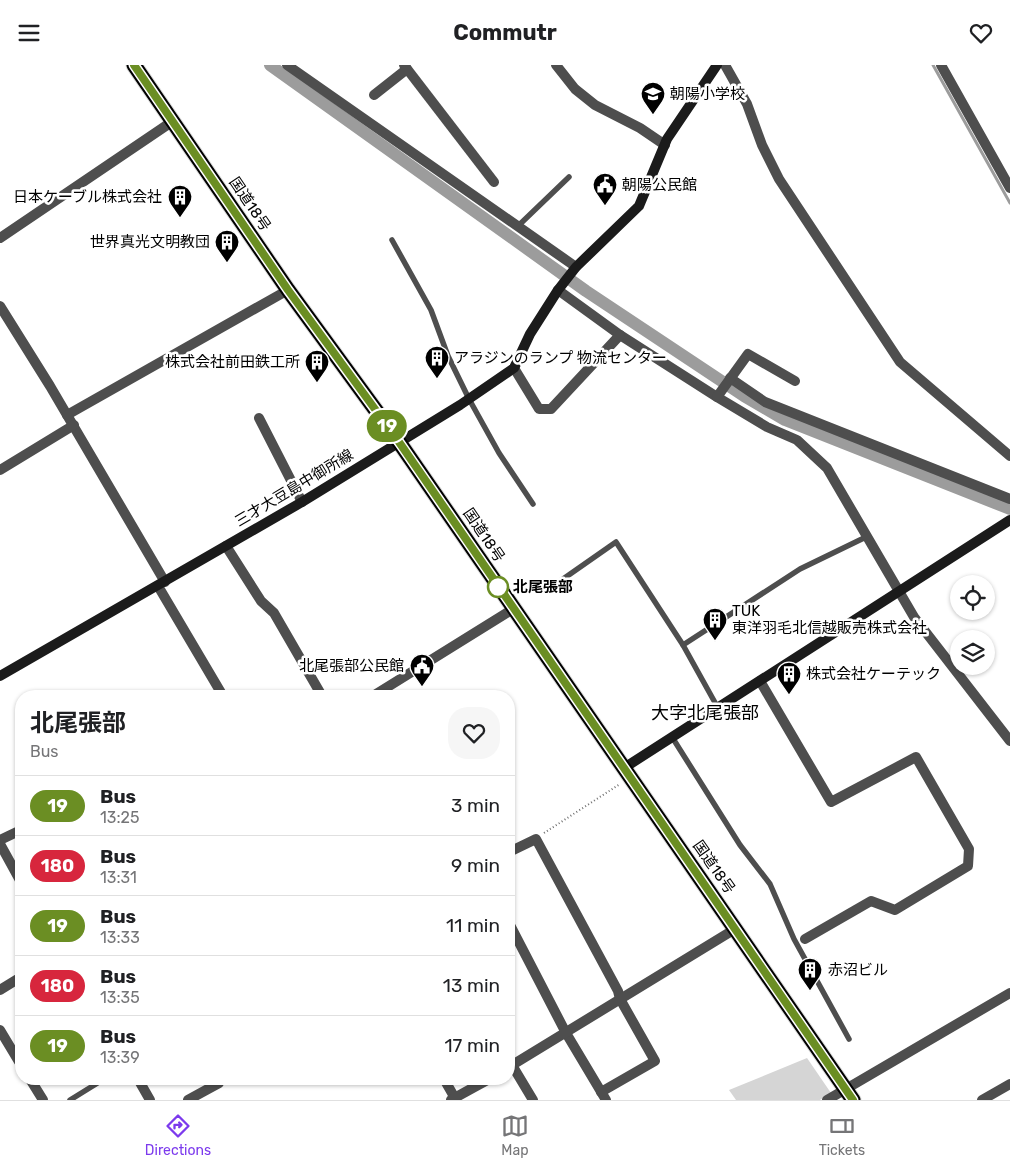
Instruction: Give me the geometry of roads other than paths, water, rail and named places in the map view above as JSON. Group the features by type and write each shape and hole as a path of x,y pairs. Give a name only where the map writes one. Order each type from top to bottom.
{"highway":[{"name":"国道18号","path":"134,65 288,290 399,442 849,1094"}],"main road":[{"name":"三才大豆島中御所線","path":"0,676 302,502 469,399 514,368 530,335 558,290 576,267 639,206 665,145 718,65"},
{"path":"627,773 672,737 1009,521"}],"street":[{"path":"287,65 576,267"},
{"path":"556,65 575,89 595,105 640,128 665,145"},
{"path":"725,65 747,104 762,145 779,179 900,362 1010,456"},
{"path":"941,65 1010,188"},
{"path":"374,95 406,67 494,182"},
{"path":"0,238 173,121"},
{"path":"67,415 288,290"},
{"path":"558,290 620,335 719,395 767,427 797,441 814,455 827,468 914,617 1010,741"},
{"path":"0,306 74,425 220,690"},
{"path":"514,368 540,409 551,409 620,335"},
{"path":"719,395 748,354 795,381"},
{"path":"730,379 765,402 1010,499"},
{"path":"259,418 302,502"},
{"path":"0,470 74,425"},
{"path":"226,546 261,601 274,613 319,690"},
{"path":"383,690 513,609"},
{"path":"760,681 831,802 916,757 969,849 968,866 895,910 871,901 805,939"},
{"path":"15,834 0,842 15,871"},
{"path":"515,849 536,839 618,991 620,999 655,1061 604,1096 566,1033 515,935"},
{"path":"515,1063 735,929"},
{"path":"0,990 15,981"},
{"path":"827,1100 849,1094 1010,993"},
{"path":"0,1030 15,1050"},
{"path":"515,1073 533,1100"},
{"path":"982,1100 1010,1084"},
{"path":"34,1085 43,1100"},
{"path":"141,1085 150,1100"},
{"path":"190,1100 216,1085"},
{"path":"447,1085 454,1099 478,1085"}],"lane":[{"path":"518,226 570,177"},
{"path":"392,240 432,310 448,356 469,399 499,453 534,505"},
{"path":"684,645 800,569 866,537"},
{"path":"553,586 616,542 684,645 718,708"},
{"path":"672,737 740,845 770,884 794,939 849,1039"},
{"path":"70,1100 94,1085"}],"waterway":[{"path":"270,65 586,291 744,396 785,420 1010,509"},
{"path":"933,65 1010,203"}],"place":[{"name":"朝陽小学校","path":"653,115"},
{"name":"朝陽公民館","path":"605,206"},
{"name":"日本ケーブル株式会社","path":"180,218"},
{"name":"世界真光文明教団","path":"227,263"},
{"name":"アラジンのランプ 物流センター","path":"437,379"},
{"name":"株式会社前田鉄工所","path":"317,383"},
{"name":"北尾張部","path":"498,587"},
{"name":"TUK 東洋羽毛北信越販売株式会社","path":"715,641"},
{"name":"北尾張部公民館","path":"422,687"},
{"name":"株式会社ケーテック","path":"789,695"},
{"name":"赤沼ビル","path":"810,991"}],"district":[{"name":"大字北尾張部","path":"705,713"}]}
